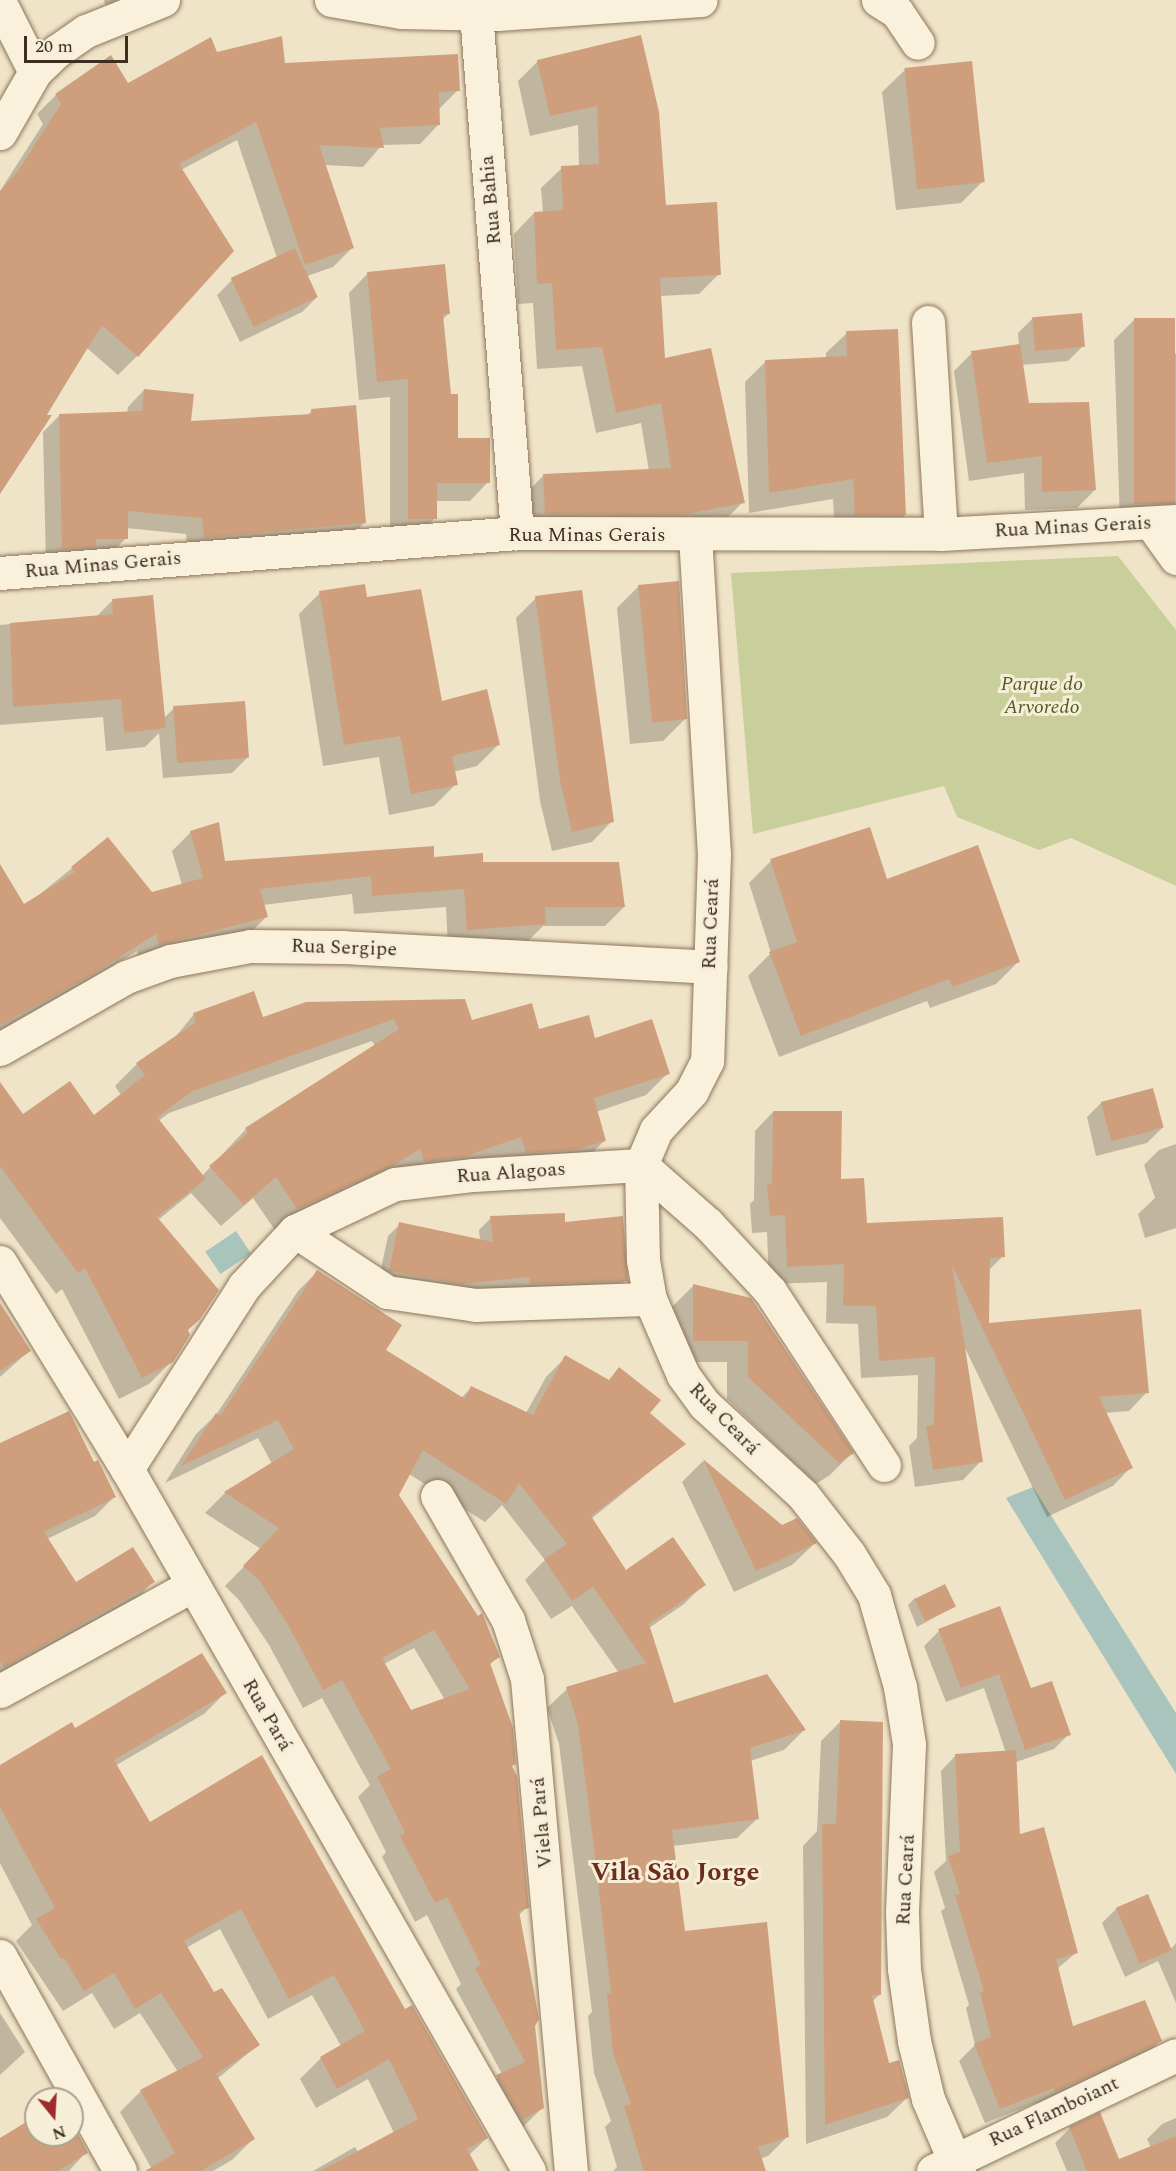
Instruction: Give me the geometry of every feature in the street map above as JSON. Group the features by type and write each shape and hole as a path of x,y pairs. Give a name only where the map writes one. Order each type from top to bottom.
{"street":[{"path":"0,133 35,72 86,31 163,0"},
{"path":"331,0 401,12 516,14 701,0"},
{"path":"878,0 897,12 918,43"},
{"path":"0,3 35,72"},
{"name":"Rua Bahia","path":"476,13 517,533"},
{"path":"928,322 941,534"},
{"path":"1163,522 1176,558"},
{"name":"Rua Minas Gerais","path":"0,573 517,533 941,534 1163,522"},
{"name":"Rua Ceará","path":"695,535 714,854 707,1061 692,1091 657,1130 641,1165 643,1260 650,1299 667,1347 690,1385 729,1428 803,1496 849,1554 874,1595 900,1687 909,1744 902,1913 904,1969 913,2031 928,2099 949,2167"},
{"name":"Rua Sergipe","path":"0,1049 126,977 170,961 249,946 342,946 710,967"},
{"path":"641,1165 708,1224 770,1291 884,1465"},
{"name":"Rua Alagoas","path":"127,1469 244,1286 295,1231 394,1184 473,1175 641,1165"},
{"path":"295,1231 387,1292 476,1305 650,1299"},
{"name":"Rua Pará","path":"0,1262 127,1469 530,2171"},
{"name":"Viela Pará","path":"437,1496 508,1620 527,1679 571,2171"},
{"path":"0,1692 193,1586"},
{"path":"0,1956 120,2171"},
{"name":"Rua Flamboiant","path":"949,2167 1176,2055"}],"green space":[{"name":"Parque do Arvoredo","path":"1118,556 1176,630 1176,886 1071,838 1039,850 957,817 944,786 753,834 731,573"}],"water":[{"path":"236,1231 251,1253 220,1274 205,1252"},
{"path":"1033,1487 1176,1713 1176,1774 1006,1498"}],"building":[{"path":"641,35 659,112 666,205 717,202 721,275 660,278 665,358 711,348 745,503 681,515 545,514 543,474 671,468 661,403 616,413 602,347 556,350 552,283 537,284 534,212 563,210 561,166 599,164 597,106 550,116 537,60"},
{"path":"282,36 285,63 458,54 460,91 439,92 440,125 380,128 384,148 319,145 354,248 305,265 256,122 179,164 234,251 138,357 102,325 46,415 52,415 0,494 0,191 18,171 61,104 55,94 111,55 128,83 211,37 217,52"},
{"path":"972,61 985,182 917,189 904,68"},
{"path":"295,248 318,297 253,327 231,278"},
{"path":"445,264 450,314 443,315 451,394 458,394 458,438 490,438 490,483 437,483 437,519 408,519 408,379 377,382 367,272"},
{"path":"1082,313 1085,347 1035,351 1032,317"},
{"path":"1134,318 1175,318 1175,504 1134,504"},
{"path":"898,329 906,515 855,515 853,479 769,493 765,360 847,356 846,331"},
{"path":"1020,344 1029,403 1089,402 1096,490 1042,492 1042,456 987,463 971,351"},
{"path":"144,389 194,394 191,421 312,414 311,409 356,405 366,523 204,538 202,518 128,511 128,539 96,539 96,547 62,549 59,414 142,411"},
{"path":"679,581 687,719 652,723 638,585"},
{"path":"365,584 367,597 421,589 442,701 487,689 500,745 452,756 458,785 411,794 400,736 344,745 319,591"},
{"path":"582,590 614,822 572,832 560,780 535,596"},
{"path":"153,595 166,728 124,733 121,699 13,707 10,623 113,614 112,599"},
{"path":"245,701 249,758 177,763 173,706"},
{"path":"219,822 225,861 434,846 434,857 483,853 483,862 619,862 625,907 545,907 546,924 467,930 464,889 372,896 371,876 260,889 268,917 159,945 156,934 91,975 0,1025 0,864 24,904 75,872 71,867 108,837 152,892 203,878 190,831"},
{"path":"870,827 887,879 978,845 1020,962 952,987 949,979 801,1036 769,952 797,942 770,859"},
{"path":"254,991 263,1017 306,1002 465,999 472,1020 532,1003 539,1029 589,1015 595,1038 652,1019 670,1074 594,1098 606,1141 574,1150 526,1153 521,1137 463,1157 424,1162 420,1149 394,1165 297,1209 276,1177 244,1205 209,1166 248,1133 245,1128 399,1029 394,1019 193,1091 157,1117 206,1179 157,1217 219,1290 200,1319 188,1330 190,1335 173,1362 142,1378 85,1268 78,1273 0,1166 0,1082 23,1114 70,1081 94,1115 145,1075 136,1063 196,1022 193,1013"},
{"path":"1153,1088 1164,1128 1111,1142 1101,1102"},
{"path":"773,1111 842,1111 841,1179 864,1178 867,1223 1003,1217 1005,1257 990,1258 989,1323 1141,1309 1149,1393 1099,1397 1133,1468 1065,1500 952,1265 983,1462 933,1470 926,1426 934,1425 935,1357 879,1361 876,1306 843,1306 844,1264 787,1267 785,1215 770,1216 767,1185 772,1184"},
{"path":"565,1213 565,1222 623,1216 628,1281 530,1284 530,1277 462,1284 389,1271 399,1222 493,1242 490,1216"},
{"path":"317,1270 402,1325 386,1350 465,1399 471,1386 533,1415 565,1355 609,1380 619,1367 661,1400 650,1413 686,1444 591,1516 626,1570 673,1537 706,1585 649,1624 674,1703 767,1674 806,1730 750,1748 759,1819 672,1830 685,1931 767,1922 789,2137 758,2147 766,2171 644,2171 624,2106 631,2104 613,2053 607,1994 611,1993 593,1840 578,1724 566,1687 646,1663 593,1587 572,1601 544,1559 567,1544 519,1483 506,1504 423,1450 399,1495 478,1616 482,1613 500,1657 490,1663 513,1728 516,1764 512,1766 517,1776 529,1908 519,1911 539,2019 535,2026 544,2108 522,2120 496,2075 525,2062 475,1968 481,1965 447,1897 435,1903 400,1836 405,1833 377,1776 391,1769 342,1680 323,1690 288,1625 259,1580 243,1566 279,1528 224,1492 294,1449 278,1420 181,1466 216,1413 220,1416","holes":["434,1630 470,1689 411,1710 382,1658"]},
{"path":"693,1284 751,1298 854,1453 839,1463 748,1377 748,1341 693,1341"},
{"path":"0,1303 31,1351 0,1371"},
{"path":"69,1411 94,1462 98,1460 116,1497 44,1532 76,1582 133,1547 155,1582 4,1667 0,1661 0,1443"},
{"path":"703,1459 782,1525 797,1518 817,1543 756,1571"},
{"path":"945,1584 956,1606 925,1621 914,1599"},
{"path":"1000,1606 1031,1688 1052,1681 1071,1735 1025,1750 999,1674 961,1688 938,1629"},
{"path":"202,1653 227,1693 114,1760 150,1822 262,1755 405,2009 412,2005 488,2138 467,2149 479,2171 320,2171 418,2119 389,2059 337,2089 320,2057 365,2031 334,1975 289,1999 241,1909 184,1941 214,1992 222,1988 260,2045 216,2074 255,2139 201,2171 145,2171 175,2153 140,2090 203,2057 161,1993 135,2009 114,1973 84,1991 64,1958 61,1959 36,1919 55,1908 0,1807 0,1765 72,1722 75,1728"},
{"path":"840,1720 883,1722 881,1995 872,1995 889,2063 899,2060 909,2098 825,2125 822,1824 836,1824"},
{"path":"1016,1750 1020,1834 1044,1827 1078,1953 1056,1959 1073,2026 1145,2000 1162,2041 1055,2092 1054,2088 1000,2109 974,2044 991,2037 980,1992 984,1991 955,1895 960,1894 948,1856 960,1852 955,1754"},
{"path":"1148,1894 1172,1950 1140,1964 1116,1908"},
{"path":"1100,2112 1119,2159 1176,2136 1176,2171 1087,2171 1069,2127"},
{"path":"24,2123 24,2147 84,2146 88,2153 58,2171 0,2171 0,2138"}],"district":[{"name":"Vila São Jorge","path":"675,1873"}]}
